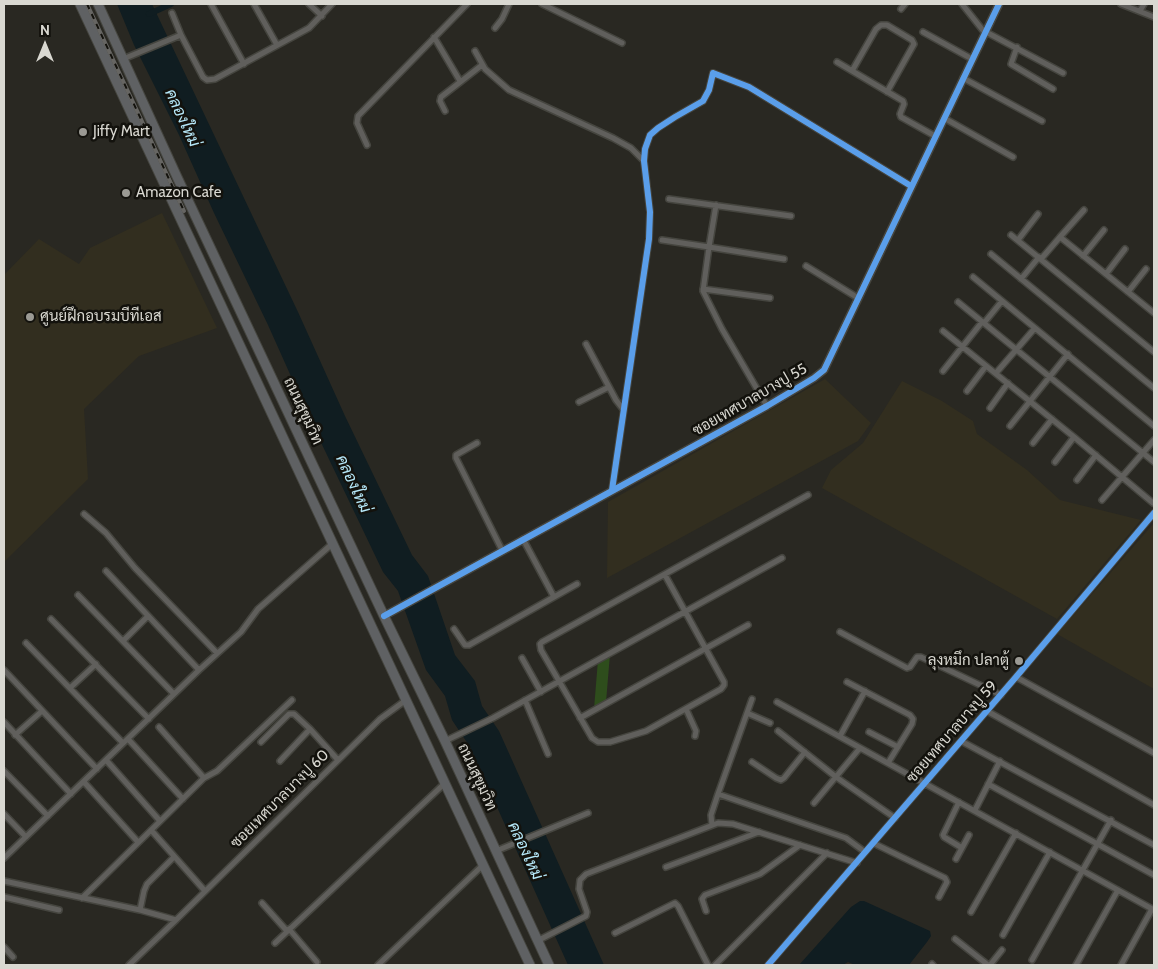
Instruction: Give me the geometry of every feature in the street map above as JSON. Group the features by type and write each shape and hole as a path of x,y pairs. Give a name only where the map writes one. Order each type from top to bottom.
{"highway":[{"name":"ถนนสุขุมวิท","path":"80,4 530,965"},
{"name":"ถนนสุขุมวิท","path":"98,4 128,57 177,177 445,741 549,965"},
{"path":"292,458 307,451"}],"street":[{"path":"211,4 244,64"},
{"path":"254,4 277,45"},
{"path":"308,4 322,16"},
{"path":"172,13 181,35 203,77 207,80 215,79 309,28 332,4"},
{"path":"367,145 357,122 358,116 466,4"},
{"path":"495,28 502,19 509,4"},
{"path":"542,4 622,42"},
{"path":"962,4 985,32 1017,47 1063,73"},
{"name":"ซอยเทศบาลบางปู 55","path":"384,616 766,406 814,378 824,370 999,4"},
{"path":"1121,4 1154,17"},
{"path":"1140,11 1144,4"},
{"path":"852,72 876,29 880,24 887,25 912,40 914,44 887,92"},
{"path":"923,32 972,59"},
{"path":"128,57 181,35"},
{"path":"434,37 460,81"},
{"path":"1017,47 1011,64 1053,90"},
{"path":"475,52 482,65 510,90 613,138 630,148 644,161"},
{"path":"837,62 904,102 900,114 901,117 935,136"},
{"path":"445,111 441,104 441,98 482,65"},
{"path":"612,490 650,224 644,161 645,149 650,135 675,117 703,102 714,73 749,87 911,186"},
{"path":"963,78 1042,121"},
{"path":"944,118 1013,157"},
{"path":"669,199 791,216"},
{"path":"716,205 703,289 722,329 766,406"},
{"path":"1021,278 1084,210"},
{"path":"1018,240 1038,214"},
{"path":"1083,256 1104,230"},
{"path":"1011,235 1154,352"},
{"path":"1060,237 1128,292 1153,309"},
{"path":"662,240 784,259"},
{"path":"1106,274 1125,249"},
{"path":"991,254 1154,388"},
{"path":"806,266 858,298"},
{"path":"1128,292 1146,269"},
{"path":"972,277 1154,426"},
{"path":"703,289 770,298"},
{"path":"943,371 1002,301"},
{"path":"958,302 1154,462"},
{"path":"996,374 1035,328"},
{"path":"943,330 1153,503"},
{"path":"586,344 616,400 623,409"},
{"path":"1010,426 1068,354"},
{"path":"967,391 986,366"},
{"path":"990,408 1008,383"},
{"path":"579,402 609,387"},
{"path":"1033,443 1052,419"},
{"path":"1055,462 1074,437"},
{"path":"1102,500 1154,440"},
{"path":"477,443 456,455 456,458 502,550"},
{"path":"1077,480 1096,455"},
{"path":"665,575 724,685 721,689 641,734 610,742 598,742 594,740 580,718 541,650 542,642 808,495"},
{"name":"ซอยเทศบาลบางปู 59","path":"768,965 1001,695 1154,513"},
{"path":"84,514 106,533 135,568 217,653"},
{"path":"523,539 554,597"},
{"path":"4,858 248,624 258,609 332,544"},
{"path":"445,741 559,682 782,558"},
{"path":"106,572 199,670"},
{"path":"454,629 465,645 469,645 577,584"},
{"path":"78,595 174,694"},
{"path":"123,641 148,616"},
{"path":"52,619 149,719"},
{"path":"580,718 748,625"},
{"path":"840,632 907,668 910,667 917,657 921,657 1001,695"},
{"path":"26,643 183,799"},
{"path":"522,658 540,692"},
{"path":"70,688 96,664"},
{"path":"4,670 97,769"},
{"path":"1016,677 1154,753"},
{"path":"848,682 912,716 913,722 888,763"},
{"path":"840,736 865,691"},
{"path":"712,825 711,815 752,699"},
{"path":"82,898 204,778 217,771 292,700"},
{"name":"ซอยเทศบาลบางปู 60","path":"129,965 380,719 406,700"},
{"path":"525,700 548,754"},
{"path":"777,702 1153,910 1121,965"},
{"path":"686,709 696,731 694,736"},
{"path":"15,734 42,711"},
{"path":"987,711 1154,806"},
{"path":"747,713 770,723"},
{"path":"261,742 289,714 297,715 338,760"},
{"path":"4,722 71,794"},
{"path":"160,727 204,778"},
{"path":"280,760 310,729"},
{"path":"778,731 836,777 895,818"},
{"path":"869,732 898,747"},
{"path":"961,741 1111,820 1154,845"},
{"path":"814,803 860,748"},
{"path":"752,762 780,780 784,778 805,752"},
{"path":"106,760 160,821"},
{"path":"975,810 1000,761"},
{"path":"4,771 48,816"},
{"path":"84,782 138,842"},
{"path":"276,943 444,783"},
{"path":"988,784 1154,876"},
{"path":"718,794 846,838 865,852"},
{"path":"959,802 943,835 962,848"},
{"path":"496,852 588,813"},
{"path":"4,814 26,837"},
{"path":"1032,960 1111,820"},
{"path":"537,941 585,918 587,912 578,884 586,874 712,825 728,822 857,863"},
{"path":"151,830 205,891"},
{"path":"666,867 759,832"},
{"path":"971,912 1016,833"},
{"path":"956,860 969,835"},
{"path":"874,843 945,878 947,882 939,897"},
{"path":"706,910 702,899 705,895 760,874 800,845"},
{"path":"1003,935 1050,852"},
{"path":"715,965 827,853"},
{"path":"140,910 147,884 174,857"},
{"path":"378,965 483,865"},
{"path":"4,881 140,910 176,920"},
{"path":"1076,965 1118,890"},
{"path":"4,897 59,910"},
{"path":"262,903 317,962"},
{"path":"616,933 675,903 708,965"},
{"path":"955,939 989,965 1002,950"},
{"path":"4,947 13,957"}],"shaded area":[{"path":"162,213 217,328 139,356 84,409 88,479 4,562 4,275 39,239 79,264 90,248"},
{"path":"825,379 871,423 858,441 607,578 608,502"},
{"path":"902,381 942,401 973,421 977,434 1027,470 1060,500 1141,520 1057,619 822,488 831,470 863,443"},
{"path":"1154,523 1154,689 1057,634"}],"green space":[{"path":"610,654 606,702 594,709 598,660"}],"water":[{"name":"คลองใหม่","path":"117,4 152,4 412,555 428,576 455,655 475,681 482,706 499,731 604,965 568,965 470,747 452,720 445,696 426,670 398,591 383,572 315,430 179,135 134,45"},
{"path":"860,901 864,901 930,931 931,936 909,965 855,965 848,962 843,965 799,965 851,907"}],"waterway":[{"path":"149,14 171,4"}],"railway":[{"path":"87,4 184,211"}],"cycle path":[{"path":"384,616 767,406 824,370 999,4"},
{"path":"612,490 649,239 650,212 644,161 645,149 650,135 675,117 703,101 709,90 713,73 749,87 911,186"},
{"path":"768,965 1016,677 1154,513"}],"place":[{"name":"Jiffy Mart","path":"83,132"},
{"name":"Amazon Cafe","path":"126,193"},
{"name":"ศูนย์ฝึกอบรมบีทีเอส","path":"30,317"},
{"name":"ลุงหมึก ปลาตู้","path":"1019,661"}]}
